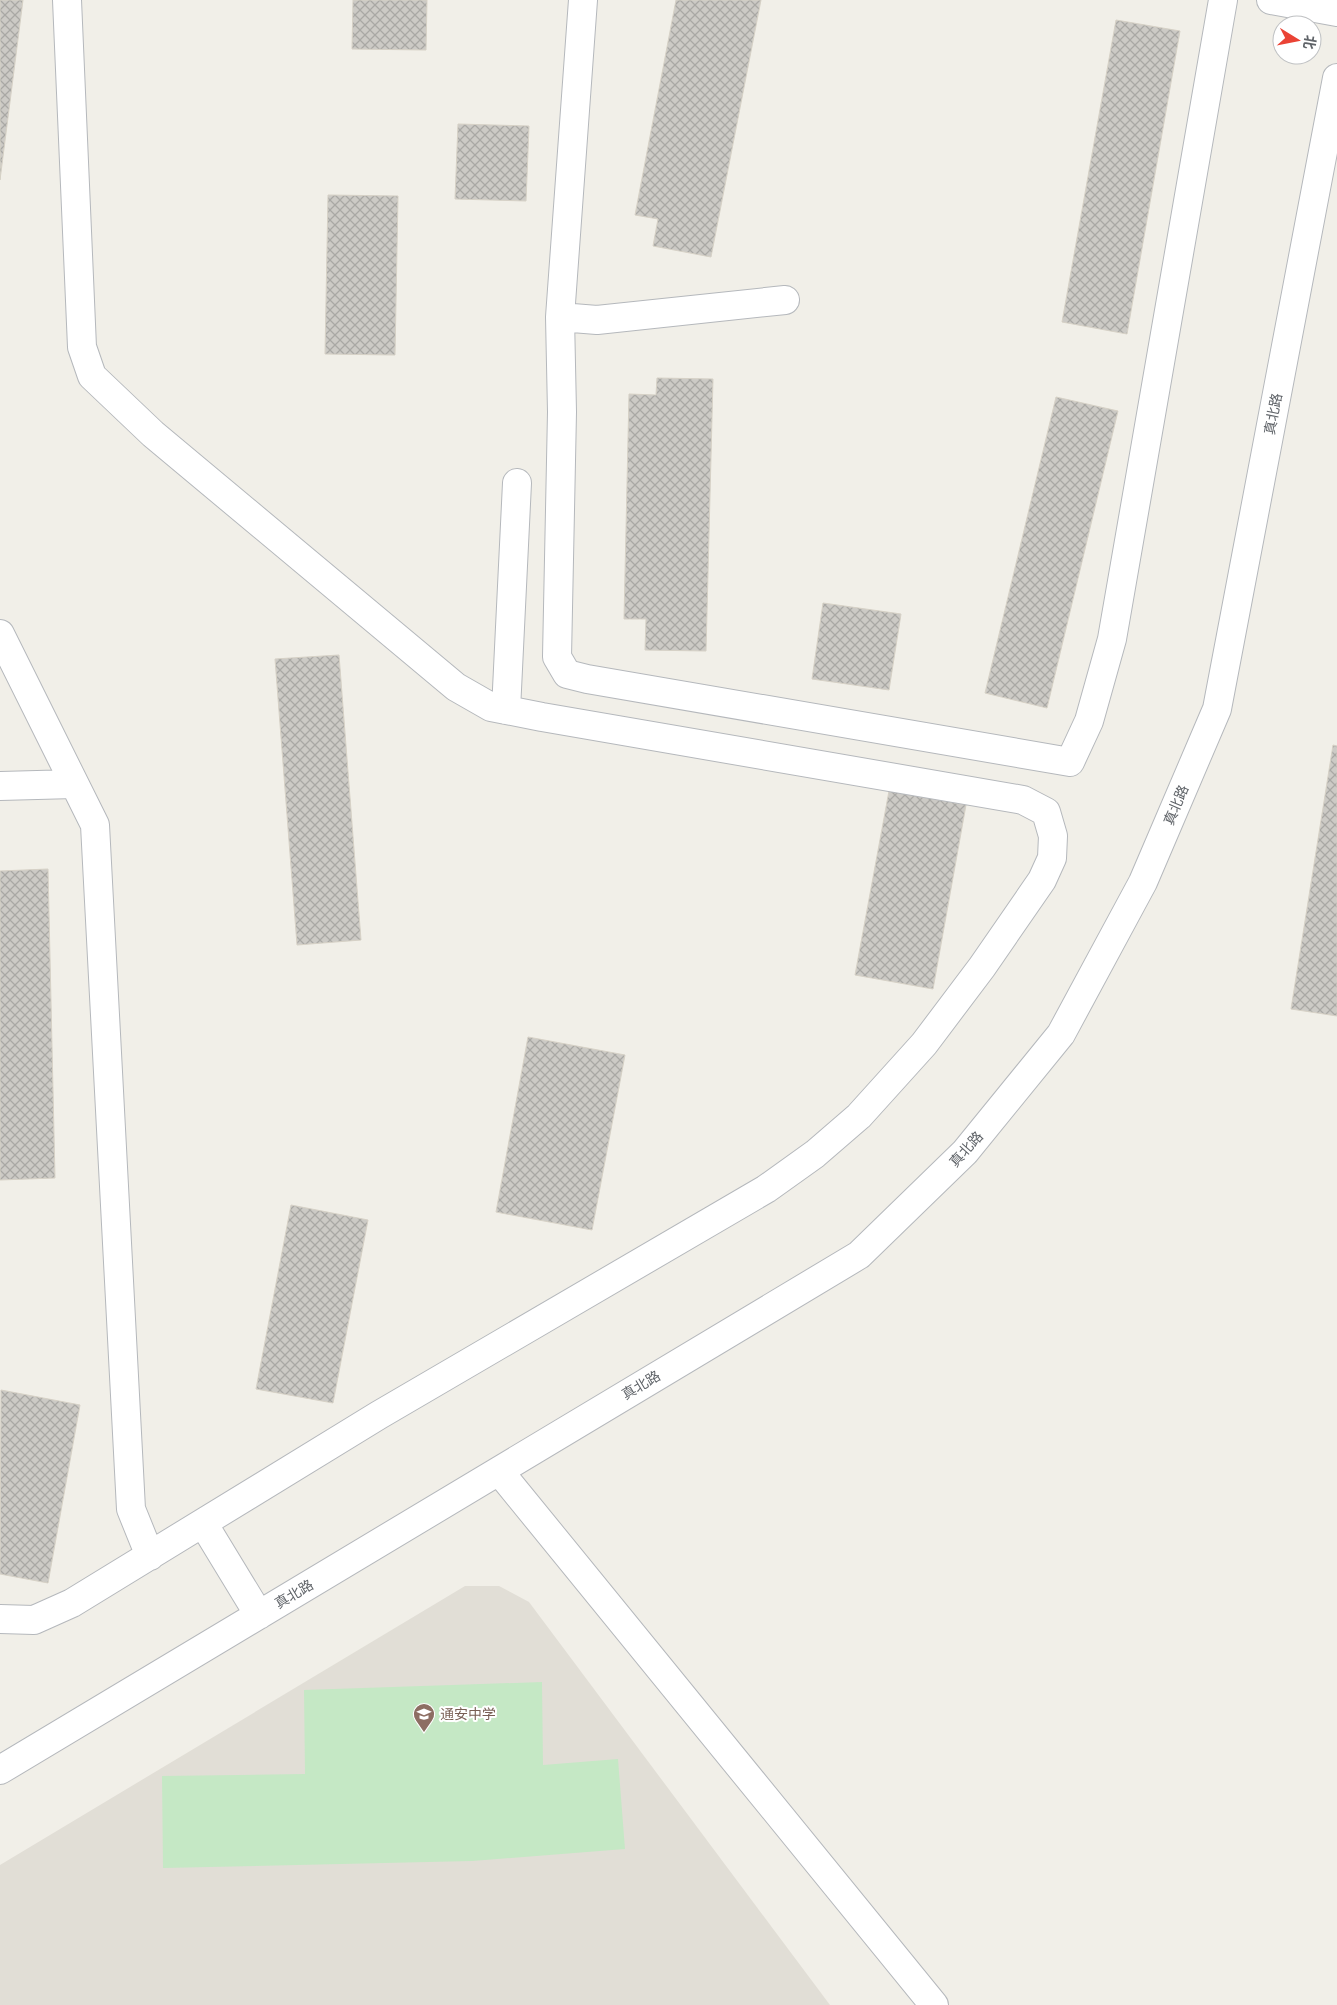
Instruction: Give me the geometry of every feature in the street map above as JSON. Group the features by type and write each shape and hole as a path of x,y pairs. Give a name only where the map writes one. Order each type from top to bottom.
{"street":[{"path":"0,1619 34,1620 72,1603 379,1415 766,1189 815,1154 859,1116 924,1044 982,968 1042,880 1052,858 1053,836 1046,812 1023,800 491,707 456,688 153,434 92,376 82,347 67,0"},
{"path":"583,0 560,317 562,412 557,657 567,674 1070,762 1089,721 1112,639 1223,0"},
{"path":"1271,0 1337,12"},
{"name":"真北路","path":"0,1770 859,1254 965,1152 1061,1034 1143,882 1217,709 1337,78"},
{"path":"560,317 597,320 785,300"},
{"path":"506,710 517,483"},
{"path":"0,634 95,825 132,1509 150,1556"},
{"path":"0,786 74,784"},
{"path":"499,1471 934,2005"},
{"path":"203,1523 260,1615"}],"shaded area":[{"name":"通安中学","path":"465,1586 499,1586 529,1602 830,2005 0,2005 0,1865"}],"green space":[{"path":"542,1682 543,1765 618,1759 625,1849 472,1861 163,1868 162,1776 305,1774 304,1690"}],"building":[{"path":"0,0 23,0 0,180"},
{"path":"353,0 427,0 426,50 352,49"},
{"path":"676,0 761,0 711,257 653,246 658,219 635,215"},
{"path":"1116,20 1180,31 1127,334 1062,322"},
{"path":"458,124 529,126 526,201 455,199"},
{"path":"328,195 398,196 395,355 325,354"},
{"path":"657,378 713,379 706,651 645,650 646,619 624,619 629,394 656,395"},
{"path":"1056,397 1118,411 1047,708 985,693"},
{"path":"823,603 901,614 889,690 812,679"},
{"path":"339,655 361,940 297,945 275,659"},
{"path":"1333,745 1337,746 1337,1016 1291,1009"},
{"path":"889,791 966,805 933,989 855,975"},
{"path":"48,869 55,1178 0,1180 0,871"},
{"path":"528,1037 625,1055 592,1230 496,1212"},
{"path":"291,1205 368,1220 333,1403 256,1389"},
{"path":"1,1390 80,1405 48,1583 0,1574"}],"place":[{"name":"通安中学","path":"424,1733"}]}
